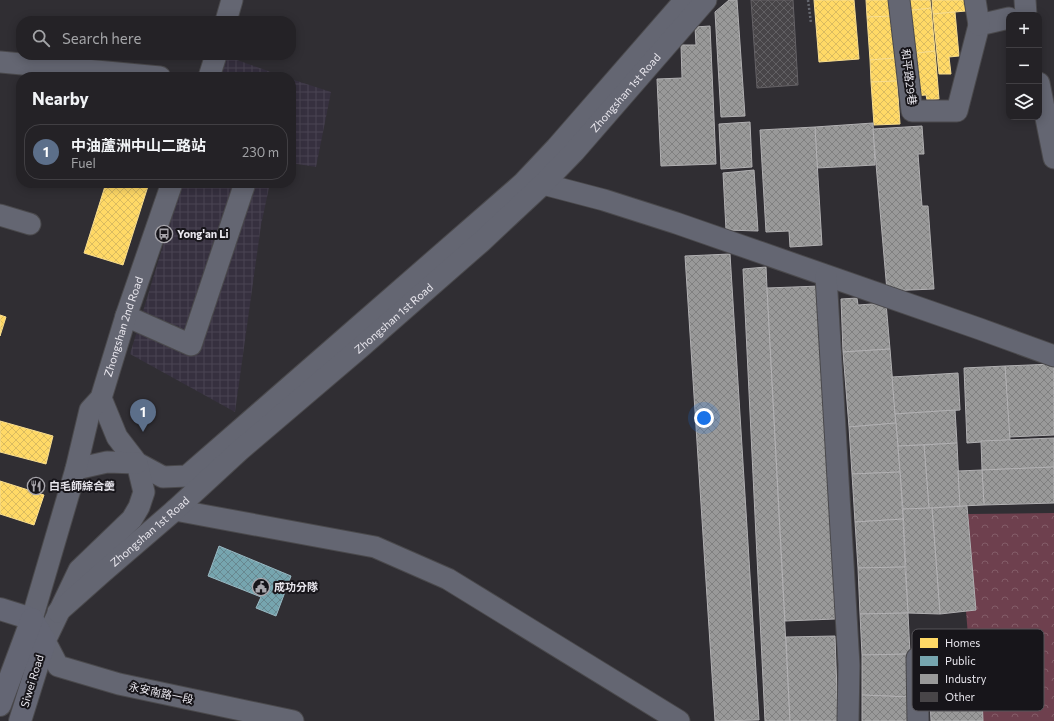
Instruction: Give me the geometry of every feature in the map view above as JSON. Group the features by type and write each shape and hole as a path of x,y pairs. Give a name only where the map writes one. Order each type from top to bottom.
{"main road":[{"path":"0,609 32,620 45,641"},
{"name":"Siwei Road","path":"0,704 32,620"},
{"name":"Siwei Road","path":"20,721 45,641"}],"street":[{"path":"227,16 232,0"},
{"name":"Zhongshan 1st Road","path":"137,463 163,477 187,476 523,183 556,148 685,0"},
{"name":"Zhongshan 1st Road","path":"58,612 175,510 239,451 481,242 543,184 574,152 706,0"},
{"name":"和平路29巷","path":"899,0 912,111 957,111 979,25"},
{"path":"975,0 979,25 1006,17"},
{"path":"211,72 214,60"},
{"path":"0,62 68,72"},
{"path":"1039,84 1054,158"},
{"path":"543,184 604,200 676,223 1054,356"},
{"name":"Zhongshan 2nd Road","path":"32,620 76,469 90,410 101,398 126,316 170,188"},
{"path":"126,316 191,345 242,188"},
{"path":"0,215 30,224"},
{"path":"826,276 849,665 848,721"},
{"name":"Zhongshan 1st Road","path":"45,641 79,570 132,519 139,507 144,492 137,463 117,437 101,398"},
{"path":"76,469 107,462 137,463"},
{"path":"175,510 375,547 448,579 679,721"},
{"name":"永安南路一段","path":"45,641 58,666 118,684 293,721"},
{"path":"918,711 918,721"}],"path":[{"path":"808,0 811,23"}],"shaded area":[{"path":"221,60 237,60 271,72 218,72"},
{"path":"296,81 331,92 316,167 296,164"},
{"path":"180,188 269,188 261,225 235,412 130,354"}],"green space":[{"path":"1054,513 1054,721 983,721 983,711 1044,711 1044,629 967,629 966,611 976,610 968,514"}],"building: Homes":[{"path":"814,0 854,0 859,59 819,62"},
{"path":"866,0 892,0 893,16 867,17"},
{"path":"904,0 930,0 931,8 905,11"},
{"path":"932,0 965,0 966,11 933,14"},
{"path":"931,8 935,51 909,54 905,11"},
{"path":"955,12 959,56 949,57 951,74 939,74 933,14"},
{"path":"893,16 896,58 870,60 867,17"},
{"path":"935,51 939,99 927,100 926,95 913,96 909,54"},
{"path":"896,58 897,81 871,82 870,60"},
{"path":"897,81 900,124 874,125 871,82"},
{"path":"104,188 147,188 123,265 84,253"},
{"path":"0,315 6,317 0,336"},
{"path":"0,421 53,436 46,464 0,452"},
{"path":"0,481 44,495 34,525 0,514"}],"building: Public":[{"name":"成功分隊","path":"219,546 291,576 276,616 256,608 261,597 208,576"}],"building: Industry":[{"path":"729,0 737,0 745,116 721,117 715,12"},
{"path":"710,26 716,164 661,166 657,79 682,78 681,45 696,45 695,27"},
{"path":"750,122 752,167 721,169 719,124"},
{"path":"873,123 875,165 817,168 815,127"},
{"path":"922,126 924,154 918,154 922,206 928,206 934,289 887,291 873,129"},
{"path":"815,127 822,245 790,247 789,231 766,232 760,130"},
{"path":"754,170 758,231 726,230 723,173"},
{"path":"730,254 759,720 715,721 685,256"},
{"path":"766,267 790,721 765,721 743,269"},
{"path":"820,286 835,619 785,621 767,288"},
{"path":"857,298 858,305 886,303 890,349 843,352 841,299"},
{"path":"890,349 896,423 849,427 843,352"},
{"path":"1054,364 1054,435 1009,437 1005,366"},
{"path":"1005,366 1010,440 967,443 964,368"},
{"path":"958,373 960,410 895,414 892,377"},
{"path":"955,410 957,443 898,446 895,414"},
{"path":"896,423 900,472 852,474 849,427"},
{"path":"1054,438 1054,467 982,470 981,441"},
{"path":"957,443 960,506 929,508 924,445"},
{"path":"924,445 929,508 903,509 898,446"},
{"path":"1054,467 1054,503 984,505 982,470"},
{"path":"982,470 984,505 960,506 958,471"},
{"path":"900,472 903,519 855,522 852,474"},
{"path":"967,506 976,610 940,614 932,508"},
{"path":"932,508 940,614 908,613 903,509"},
{"path":"903,519 905,567 858,568 855,522"},
{"path":"905,567 908,613 860,614 858,568"},
{"path":"908,613 910,654 862,655 860,614"},
{"path":"835,636 838,721 790,721 786,637"},
{"path":"910,654 911,697 862,695 862,655"},
{"path":"862,695 911,697 910,721 862,721"},
{"path":"931,711 983,711 983,721 931,721"}],"building: Other":[{"path":"751,0 793,0 798,85 757,88"}],"place":[{"name":"Yong'an Li","path":"164,234"},
{"name":"中油蘆洲中山二路站","path":"143,432"},
{"name":"白毛師綜合羹","path":"36,486"},
{"name":"成功分隊","path":"261,587"}]}
